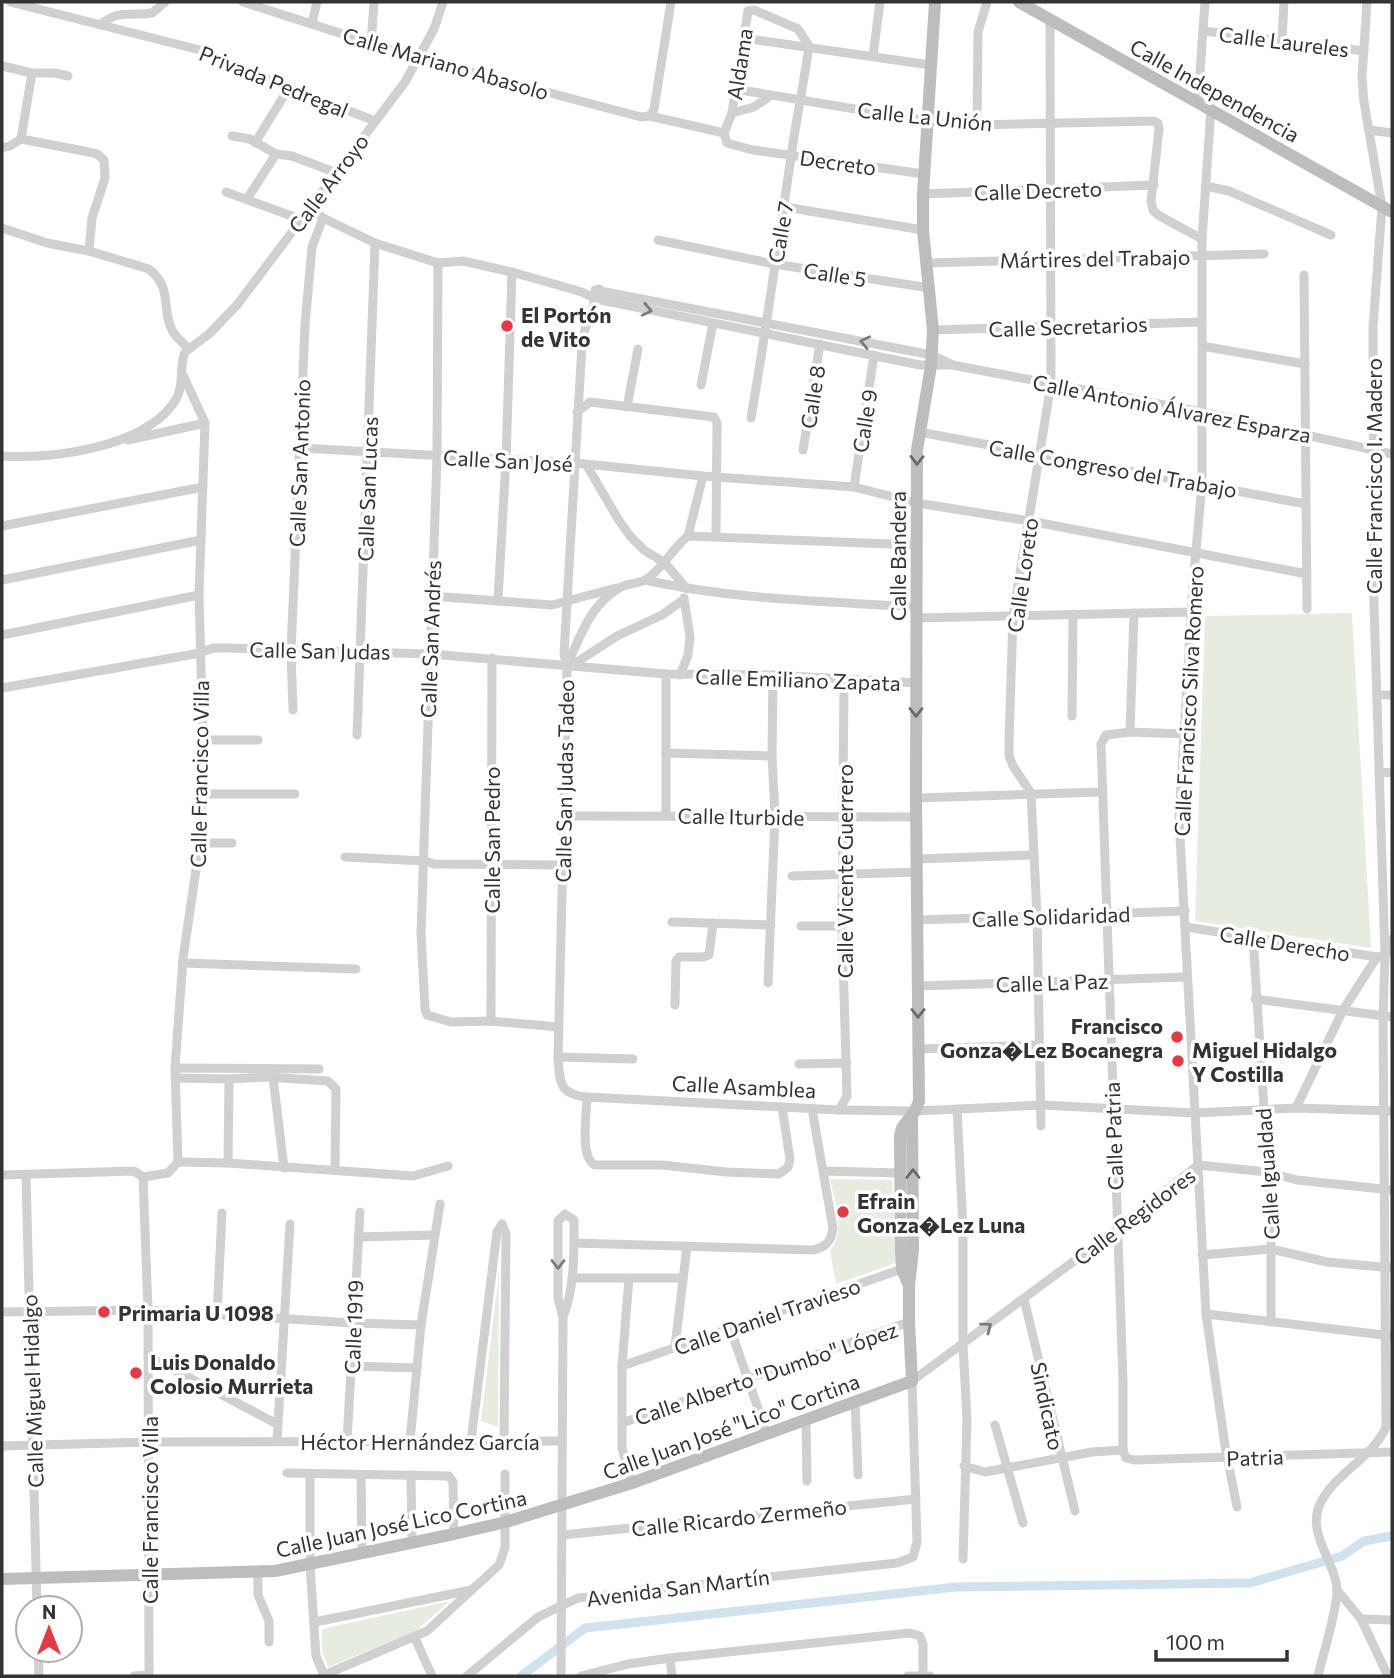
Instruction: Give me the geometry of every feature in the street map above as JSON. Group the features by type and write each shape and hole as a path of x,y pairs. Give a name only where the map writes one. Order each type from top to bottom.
{"street":[{"name":"Privada Pedregal","path":"10,2 200,50 375,121"},
{"path":"100,25 121,13 152,13 165,2"},
{"name":"Calle Mariano Abasolo","path":"243,2 417,58 641,117 650,116 724,133"},
{"path":"312,23 317,2"},
{"path":"371,44 374,2"},
{"name":"Calle Arroyo","path":"189,349 209,334 237,305 405,82 434,29 443,2"},
{"path":"650,116 654,109 671,2"},
{"path":"873,56 880,2"},
{"name":"Calle Bandera","path":"913,1113 919,1101 917,503 919,432 931,361 933,330 923,230 923,194 935,2"},
{"path":"977,125 978,32 987,2"},
{"name":"Calle Independencia","path":"1019,2 1387,209"},
{"path":"1198,102 1205,2"},
{"path":"1282,40 1284,2"},
{"name":"Calle Francisco I. Madero","path":"1337,1590 1321,1543 1317,1516 1325,1495 1382,1436 1386,1427 1389,1335 1388,1016 1381,957 1373,450 1373,327 1387,209 1363,90 1367,2"},
{"name":"Aldama","path":"724,133 732,113 747,14 751,9 798,29 809,46"},
{"name":"Calle Loreto","path":"1041,1126 1037,916 1031,793 1009,756 1013,616 1051,384 1050,19"},
{"name":"Calle Laureles","path":"1204,32 1364,51"},
{"path":"743,38 930,65"},
{"name":"Calle 7","path":"751,418 809,46"},
{"path":"2,66 33,73 68,76"},
{"path":"21,139 33,73"},
{"path":"255,143 290,86"},
{"name":"Calle La Unión","path":"735,89 927,121 977,125 1150,120 1158,123 1154,185"},
{"path":"732,113 754,107 770,96"},
{"name":"Calle Francisco Silva Romero","path":"1211,109 1202,239 1202,484 1191,612 1179,819 1206,1314 1237,1507"},
{"path":"1369,130 1392,133"},
{"name":"Decreto","path":"724,133 727,143 753,150 924,174"},
{"path":"232,136 250,139 276,154 292,156 337,173"},
{"path":"2,148 21,139 97,154 104,160 105,178 92,218 89,251"},
{"path":"247,199 276,154"},
{"path":"1154,185 1151,201 1153,210 1202,239"},
{"name":"Calle Decreto","path":"923,194 1154,185"},
{"path":"1206,186 1228,191 1331,235"},
{"path":"226,191 300,219"},
{"path":"785,207 923,230"},
{"name":"Calle Antonio Álvarez Esparza","path":"311,208 323,218 375,243 438,263 463,261 512,272 582,292 596,299 874,355 931,361"},
{"name":"Calle San Antonio","path":"293,710 291,651 305,325 310,262 315,235 323,218"},
{"path":"2,228 47,243 141,265 157,275 166,291 173,331 189,349 183,357 183,374 178,395 165,413 120,441"},
{"name":"Calle 5","path":"658,240 774,264 930,288"},
{"name":"Calle San Lucas","path":"356,736 375,243"},
{"name":"Mártires del Trabajo","path":"926,262 1264,254"},
{"name":"Calle San Andrés","path":"438,263 437,456 421,934 423,982 427,1014 451,1022 491,1021"},
{"path":"498,600 512,272"},
{"path":"1304,275 1307,609"},
{"name":"Calle Antonio Álvarez Esparza","path":"582,292 599,289 766,322 931,361 1202,412 1392,454"},
{"name":"Calle San Judas Tadeo","path":"571,1095 565,1090 560,1079 558,1056 569,666 565,654 583,345 599,289"},
{"name":"Calle Secretarios","path":"933,330 1202,322"},
{"path":"701,385 713,323"},
{"name":"Calle 8","path":"803,450 820,344"},
{"path":"1202,346 1305,363"},
{"path":"627,407 638,349"},
{"name":"Calle 9","path":"854,487 874,355"},
{"name":"Calle Francisco Villa","path":"178,1162 175,1073 183,963 200,843 203,740 199,595 205,423 183,374"},
{"path":"582,389 590,402"},
{"path":"578,412 590,402 714,417 717,423 717,477 713,537"},
{"path":"2,456 61,453 205,423"},
{"name":"Calle Congreso del Trabajo","path":"919,432 1306,504"},
{"name":"Calle San José","path":"300,448 506,458 854,487 917,503 1030,521 1307,574"},
{"path":"586,464 630,536 644,550 665,563 687,590"},
{"path":"431,596 552,605 645,580 665,563 677,545 688,536 703,476"},
{"path":"2,526 203,487"},
{"path":"688,536 917,545"},
{"path":"2,580 201,540"},
{"path":"645,580 687,590 916,612 1013,616 1191,612"},
{"path":"569,666 589,616 597,606 623,586"},
{"path":"680,675 688,655 690,637 683,600 687,590"},
{"path":"2,635 199,595"},
{"path":"569,666 617,636 662,615 683,600"},
{"path":"1130,732 1134,613"},
{"path":"1072,716 1073,614"},
{"name":"Calle San Judas","path":"2,688 200,653 213,648 430,654 666,674"},
{"name":"Calle San Pedro","path":"491,1021 492,658"},
{"path":"666,674 666,814"},
{"name":"Calle Emiliano Zapata","path":"666,674 916,683"},
{"path":"768,983 775,816 772,756 773,676"},
{"name":"Calle Vicente Guerrero","path":"839,1110 847,1096 842,926 844,679"},
{"path":"1378,695 1392,695"},
{"name":"Calle Patria","path":"1123,1450 1123,1381 1101,740 1109,735 1130,732 1184,734"},
{"path":"203,740 258,740"},
{"path":"666,753 772,756"},
{"path":"1379,772 1392,772"},
{"path":"916,798 1101,792"},
{"path":"202,794 295,794"},
{"name":"Calle Iturbide","path":"565,816 666,814 916,817"},
{"path":"200,843 232,843"},
{"path":"792,876 843,874 1034,855"},
{"path":"345,858 425,861 434,864 562,864"},
{"name":"Calle Solidaridad","path":"918,920 1185,911"},
{"path":"672,922 771,925"},
{"path":"675,1004 676,961 680,957 709,955 713,923"},
{"path":"801,926 842,926"},
{"name":"Calle Derecho","path":"1186,927 1381,957"},
{"name":"Calle Igualdad","path":"1252,937 1271,1249 1307,1259 1388,1268"},
{"path":"1296,1108 1343,1010 1392,939"},
{"path":"183,963 356,969"},
{"name":"Calle La Paz","path":"918,986 1187,977"},
{"path":"1255,999 1388,1016"},
{"path":"491,1021 558,1027"},
{"path":"918,1049 1039,1045"},
{"path":"558,1056 633,1059"},
{"path":"799,1064 847,1063"},
{"path":"175,1073 319,1069"},
{"path":"175,1073 229,1079 308,1078 333,1084 336,1096 335,1170"},
{"path":"272,1077 284,1168"},
{"path":"228,1163 229,1079"},
{"name":"Calle Asamblea","path":"571,1095 913,1113 1042,1105 1194,1113 1296,1108 1388,1110"},
{"path":"587,1097 585,1143 589,1162 595,1165 662,1165 726,1172 779,1174 788,1167 790,1159 782,1107"},
{"path":"574,1243 813,1250 822,1248 832,1237 834,1228 812,1109"},
{"path":"957,1109 963,1227 963,1345 967,1420 963,1559"},
{"path":"913,1113 902,1129 899,1173 909,1286 916,1499"},
{"path":"908,1268 913,1113"},
{"path":"2,1175 134,1171 143,1177 167,1172 178,1162 413,1176 448,1166"},
{"name":"Calle Regidores","path":"912,1381 1116,1230 1198,1165 1267,1172 1297,1180 1388,1189"},
{"path":"824,1171 899,1173"},
{"name":"Calle Miguel Hidalgo","path":"26,1175 37,1594"},
{"name":"Calle Francisco Villa","path":"143,1177 148,1310 149,1676"},
{"path":"410,1441 421,1325 440,1205"},
{"name":"Calle 1919","path":"347,1441 360,1212"},
{"path":"217,1316 222,1213"},
{"path":"561,1672 563,1317 558,1298 558,1221 565,1214 574,1220 574,1243 571,1298 563,1317"},
{"path":"277,1441 290,1224"},
{"path":"471,1441 497,1232 502,1224 506,1233 504,1441"},
{"path":"358,1237 434,1235"},
{"path":"675,1348 687,1245"},
{"path":"1202,1255 1271,1249 1271,1322"},
{"name":"Calle Daniel Travieso","path":"622,1366 908,1268"},
{"path":"572,1278 683,1278"},
{"path":"629,1278 622,1366 622,1454 632,1483"},
{"name":"Sindicato","path":"964,1466 985,1472 1061,1459 1024,1299"},
{"path":"2,1312 148,1310 217,1316 421,1325"},
{"path":"1206,1314 1389,1335"},
{"name":"Calle Alberto \"Dumbo\" López","path":"622,1423 909,1322"},
{"path":"730,1328 767,1434"},
{"path":"148,1356 277,1424"},
{"path":"352,1366 417,1368"},
{"name":"Calle Juan José \"Lico\" Cortina","path":"562,1506 912,1381"},
{"path":"855,1402 858,1475"},
{"path":"806,1420 807,1481"},
{"path":"995,1425 1023,1522"},
{"name":"Héctor Hernández García","path":"2,1446 149,1442 562,1441"},
{"path":"1075,1511 1061,1459 1092,1452 1123,1450"},
{"name":"Patria","path":"1123,1450 1126,1458 1134,1460 1392,1452"},
{"path":"287,1474 452,1478 454,1534"},
{"path":"310,1474 310,1565 317,1661 323,1676 427,1630 502,1561 506,1522 505,1474"},
{"path":"361,1475 362,1553"},
{"path":"411,1475 412,1542"},
{"name":"Calle Ricardo Zermeño","path":"562,1535 916,1499"},
{"name":"Avenida San Martín","path":"467,1676 538,1617 562,1604 591,1596 897,1563 913,1557 918,1542 916,1499"},
{"name":"Calle Juan José Lico Cortina","path":"2,1579 258,1572 310,1565 454,1534 562,1506"},
{"path":"258,1572 258,1595 269,1621 269,1642"},
{"path":"315,1622 472,1589"},
{"path":"1337,1590 1361,1619 1388,1663 1388,1676"},
{"path":"1318,1676 1337,1590"},
{"path":"1361,1619 1392,1620"},
{"path":"581,1676 628,1664 670,1658 910,1633 920,1636 923,1644 925,1676 908,1676"},
{"path":"415,1637 432,1676"},
{"path":"670,1658 672,1676"},
{"path":"134,1676 149,1676"}],"shaded area":[{"path":"1352,613 1371,948 1195,921 1205,616"},
{"path":"830,1179 892,1180 896,1263 836,1284 830,1251 837,1235 838,1216"},
{"path":"499,1272 498,1427 481,1421"},
{"path":"450,1601 416,1631 328,1667 322,1651 322,1629"}],"waterway":[{"path":"521,1676 585,1628 956,1587 1250,1583 1342,1556 1364,1541 1392,1536"}],"place":[{"name":"El Portón de Vito","path":"507,326"},
{"name":"Francisco Gonza�Lez Bocanegra","path":"1177,1037"},
{"name":"Miguel Hidalgo Y Costilla","path":"1178,1061"},
{"name":"Efrain Gonza�Lez Luna","path":"843,1212"},
{"name":"Primaria U 1098","path":"104,1312"},
{"name":"Luis Donaldo Colosio Murrieta","path":"136,1373"}]}
